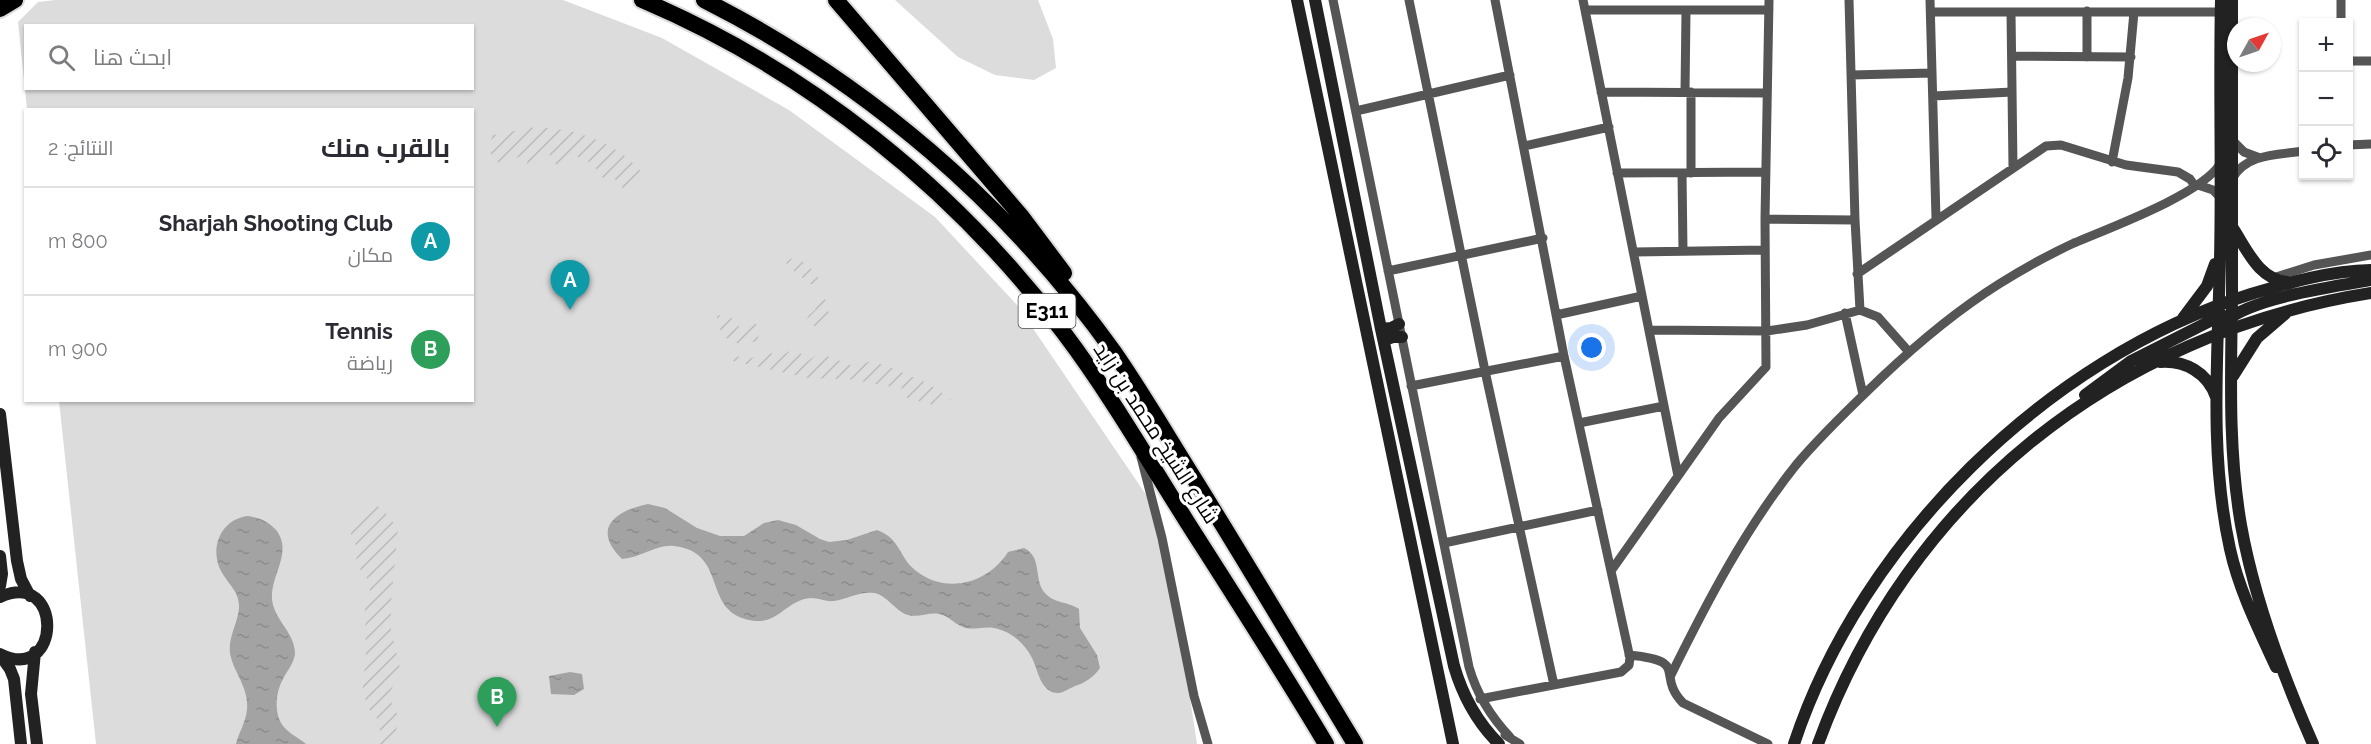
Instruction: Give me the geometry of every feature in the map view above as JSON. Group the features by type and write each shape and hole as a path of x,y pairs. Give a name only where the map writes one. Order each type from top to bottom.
{"highway":[{"path":"0,9 15,0"},
{"name":"شارع الشيخ محمد بن زايد","path":"642,0 726,40 796,83 864,130 927,183 986,240 1040,302 1089,368 1326,744"},
{"name":"شارع الشيخ محمد بن زايد","path":"704,0 763,32 831,74 926,147 1019,236 1065,289 1114,352 1207,499 1355,744"},
{"path":"836,0 1022,217 1065,275 1114,352"}],"street":[{"path":"1297,0 1453,744"},
{"path":"1315,0 1454,666 1468,703 1494,740 1500,734 1521,744"},
{"path":"1333,0 1469,667 1480,699 1510,737"},
{"path":"1408,0 1485,371 1554,685"},
{"path":"1480,699 1621,672 1629,665 1629,655 1564,356 1543,238 1495,0"},
{"path":"1583,0 1678,476"},
{"path":"1849,0 1855,220 1860,310"},
{"path":"1930,0 1936,218"},
{"path":"2072,0 2072,11"},
{"path":"2232,0 2231,380 2236,484 2246,546 2266,617 2313,744"},
{"path":"2341,0 2341,18"},
{"path":"1585,10 1686,11 1769,5 1765,219 1766,367 1729,406 1611,571"},
{"path":"1931,12 2134,12 2221,6 2222,162 2217,333 2221,490 2233,564 2251,613 2305,725"},
{"path":"1683,251 1687,173 1686,11"},
{"path":"2087,11 2087,57"},
{"path":"2011,12 2013,167"},
{"path":"2112,162 2125,99 2134,12"},
{"path":"2012,56 2131,57"},
{"path":"2353,61 2371,61"},
{"path":"1851,75 1932,73"},
{"path":"1356,111 1510,75"},
{"path":"1602,92 1767,93"},
{"path":"1933,96 2012,92"},
{"path":"1524,146 1609,128"},
{"path":"2232,140 2244,152 2260,158"},
{"path":"1857,273 2042,148 2056,144 2112,162 2178,172 2196,185 2208,187 2221,198"},
{"path":"2353,146 2371,144"},
{"path":"2232,179 2243,165 2260,158 2299,152"},
{"path":"1671,675 1720,581 1769,502 1811,448 1909,352 1972,302 2022,270 2137,216 2196,185 2209,177 2222,162"},
{"path":"1617,173 1766,172"},
{"path":"1765,219 1855,220"},
{"path":"2232,226 2258,267 2273,278 2292,282"},
{"path":"1388,271 1543,238"},
{"path":"2180,322 2207,286 2220,243"},
{"path":"1634,252 1765,250"},
{"path":"2273,278 2314,265 2371,255"},
{"path":"1794,744 1821,676 1856,610 1896,551 1941,498 2007,436 2078,380 2125,350 2180,322 2228,309 2232,300 2292,282 2334,273 2371,270"},
{"path":"1818,744 1861,646 1886,603 1918,558 1956,512 2020,450 2114,384 2217,333 2243,310 2282,298 2371,280"},
{"path":"2231,322 2371,293"},
{"path":"1556,315 1642,296"},
{"path":"2231,380 2243,357 2258,338 2295,308"},
{"path":"1649,330 1767,331 1807,325 1860,310 1878,317 1909,352"},
{"path":"2066,416 2103,380 2131,361 2218,312"},
{"path":"1845,313 1863,395"},
{"path":"1383,334 1399,324"},
{"path":"1383,334 1402,337"},
{"path":"1412,386 1564,356"},
{"path":"2153,363 2175,362 2194,369 2207,380 2217,400"},
{"path":"1579,423 1664,406"},
{"path":"0,414 17,561 21,579 30,596"},
{"path":"1138,445 1162,538 1191,684 1208,744"},
{"path":"1444,543 1598,510"},
{"path":"0,556 2,574 0,586"},
{"path":"0,597 11,593 30,596 38,601 48,618 47,637 35,652 21,658 0,654"},
{"path":"35,652 31,694 37,744"},
{"path":"0,654 14,679 21,744"},
{"path":"1629,655 1660,660 1666,665 1671,675 1674,691 1683,703 1768,744"}],"shaded area":[{"path":"56,0 563,0 662,38 789,110 935,217 1017,305 1151,502 1188,685 1197,744 96,744 59,402 474,402 474,108 27,108 25,90 474,90 474,24 24,24 24,80 18,22 38,2"},
{"path":"895,0 1038,0 1053,39 1056,68 1034,80 995,75 958,57"},
{"path":"536,127 567,131 596,139 622,154 644,175 643,178 638,185 626,190 614,178 603,178 591,163 579,157 574,156 562,168 554,163 552,156 546,153 537,154 537,161 532,166 527,164 528,155 500,164 493,158 490,144 493,135"},
{"path":"798,258 815,272 819,280 816,284 807,284 786,263 790,259"},
{"path":"824,296 828,309 826,319 817,327 806,323 808,316 815,310 819,297"},
{"path":"716,314 728,319 733,318 740,328 752,323 759,325 758,341 739,344 722,336"},
{"path":"798,347 802,356 808,361 819,353 853,366 871,361 889,367 927,383 951,399 937,406 907,398 905,389 848,379 808,378 728,360 727,354 749,359 766,353 784,354"},
{"path":"374,504 382,509 398,528 391,603 391,630 400,668 390,693 393,707 400,719 391,744 380,744 380,722 367,707 362,684 366,661 365,608 370,591 366,575 356,565 357,548 351,535 350,524 360,520"}],"water":[{"path":"648,504 665,508 697,528 720,536 744,536 764,523 778,520 796,525 829,542 847,540 877,530 891,538 915,570 927,578 952,584 978,578 989,572 1008,552 1024,548 1034,557 1039,582 1045,593 1053,599 1079,609 1080,628 1097,655 1100,668 1082,683 1062,692 1052,692 1040,680 1026,648 1006,632 990,628 967,628 939,614 908,615 879,594 874,593 859,594 834,601 811,598 802,600 765,620 745,619 732,613 724,603 709,569 702,558 691,550 667,546 622,559 608,538 611,522 626,511"},
{"path":"248,516 270,524 281,539 282,557 273,586 273,605 292,640 295,654 279,689 277,713 283,726 306,744 236,744 247,709 246,694 230,653 230,641 239,602 236,593 221,571 216,553 217,544 224,529 239,518"},
{"path":"570,672 582,674 584,689 574,695 551,694 549,676"}],"place":[{"name":"Sharjah Shooting Club","path":"570,310"},
{"name":"Tennis","path":"497,727"}]}
